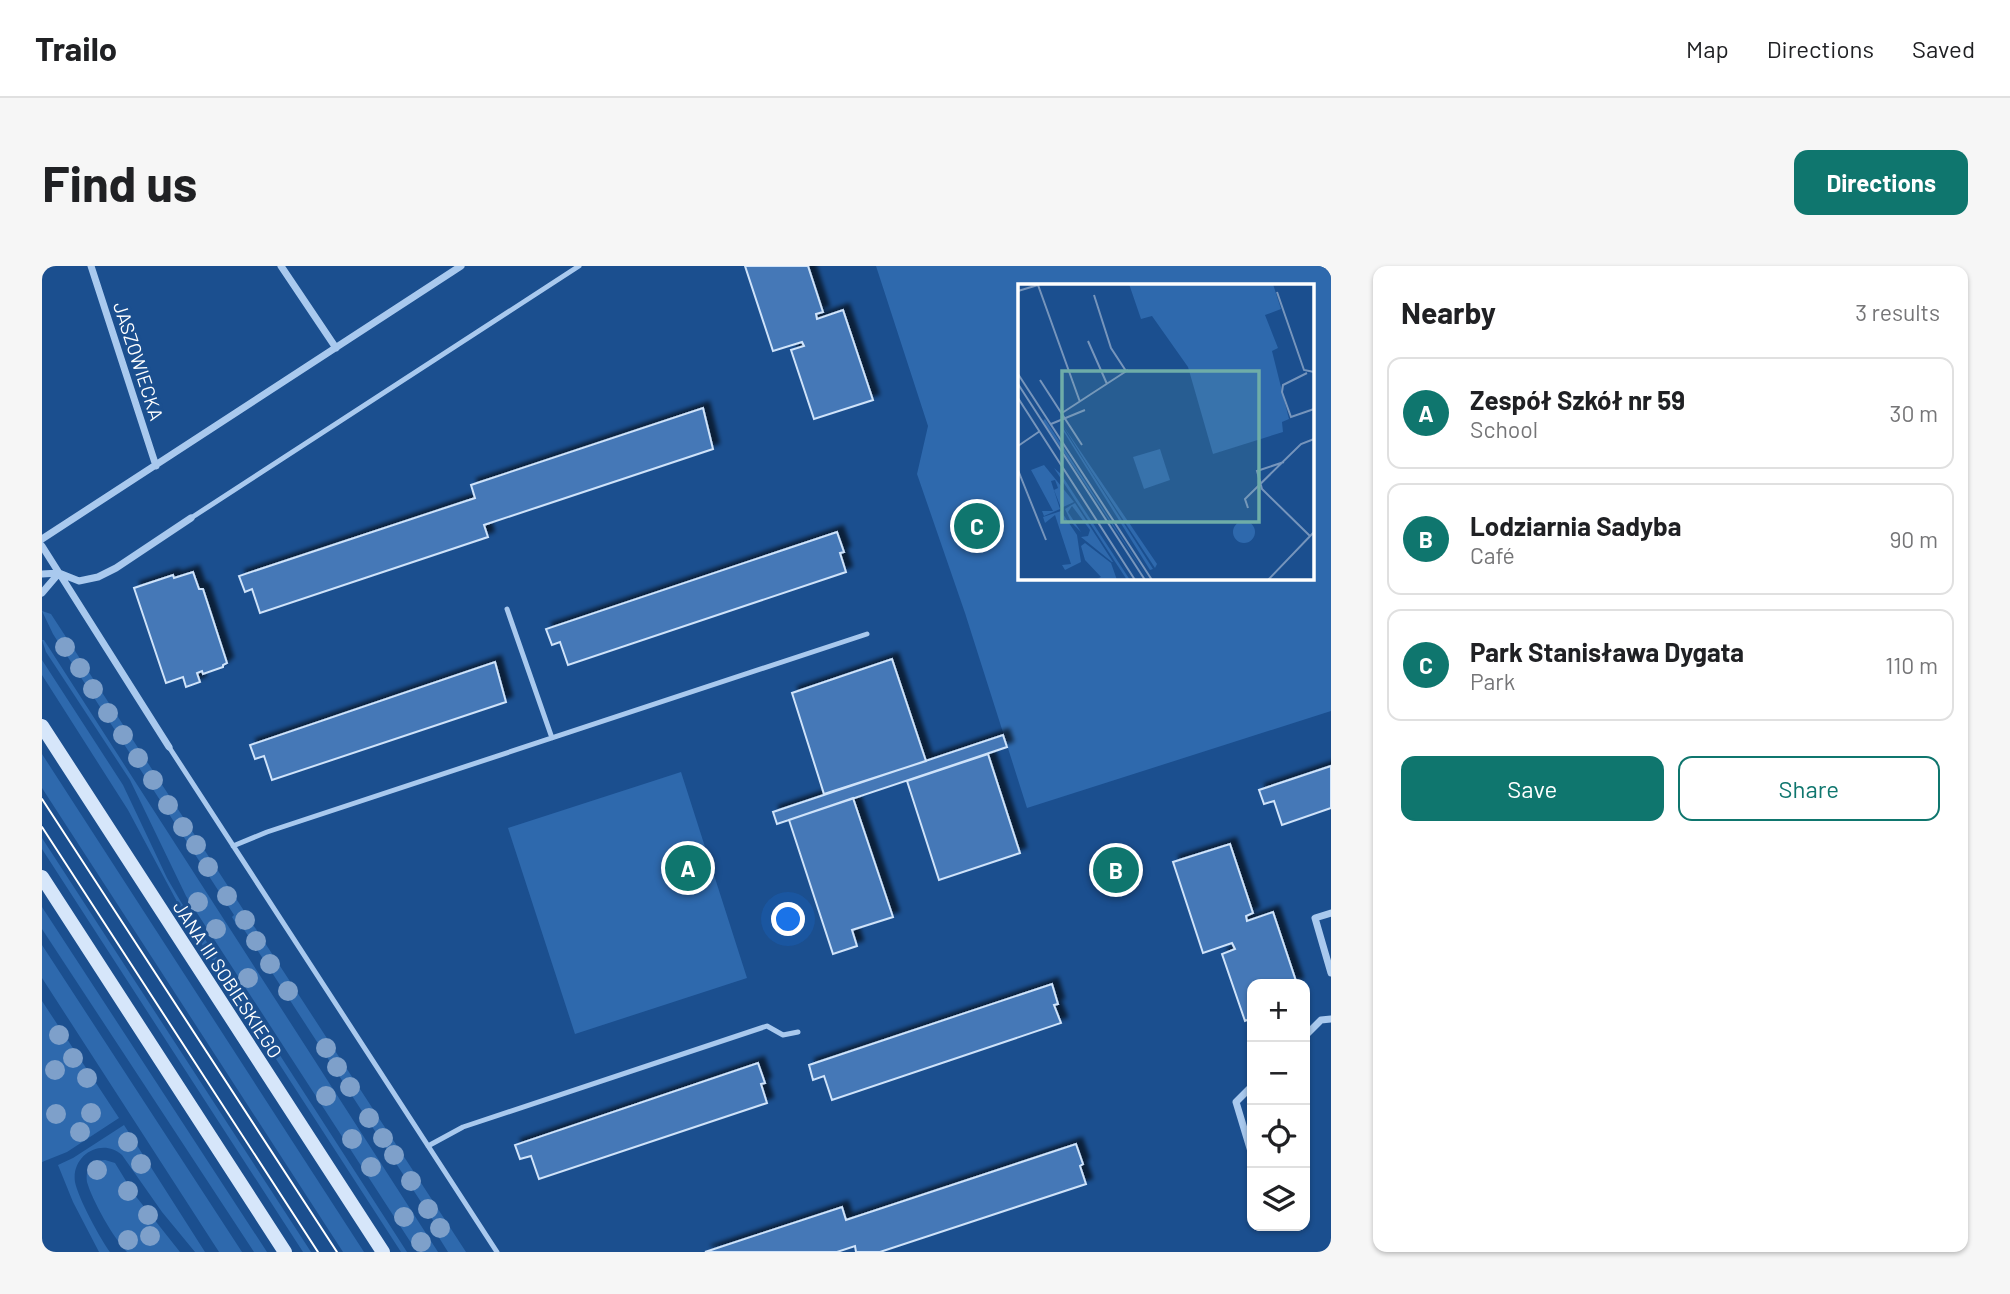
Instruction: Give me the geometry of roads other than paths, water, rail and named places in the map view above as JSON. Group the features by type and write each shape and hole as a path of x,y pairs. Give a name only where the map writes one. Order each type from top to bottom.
{"main road":[{"name":"JANA III SOBIESKIEGO","path":"42,726 383,1252"},
{"path":"42,877 285,1252"}],"street":[{"name":"JASZOWIECKA","path":"91,266 156,466"},
{"path":"281,266 336,348"},
{"path":"42,539 459,267"},
{"path":"42,574 60,573 79,581 98,577 191,518"},
{"path":"42,546 169,747"},
{"path":"42,593 60,573"},
{"path":"1331,913 1315,918 1331,973"},
{"path":"1310,1031 1321,1020 1331,1019"},
{"path":"1247,1091 1236,1102 1247,1138"}],"lane":[{"path":"191,518 579,266"},
{"path":"507,609 552,738"},
{"path":"233,846 267,832 867,634"},
{"path":"169,747 497,1252"},
{"path":"428,1146 463,1128 767,1026 783,1035 798,1031"}],"tram line":[{"path":"42,799 337,1252"},
{"path":"42,827 318,1252"}],"place":[{"name":"Park Stanisława Dygata","path":"977,526"},
{"name":"Zespół Szkół nr 59","path":"688,868"},
{"name":"Lodziarnia Sadyba","path":"1116,870"}]}
